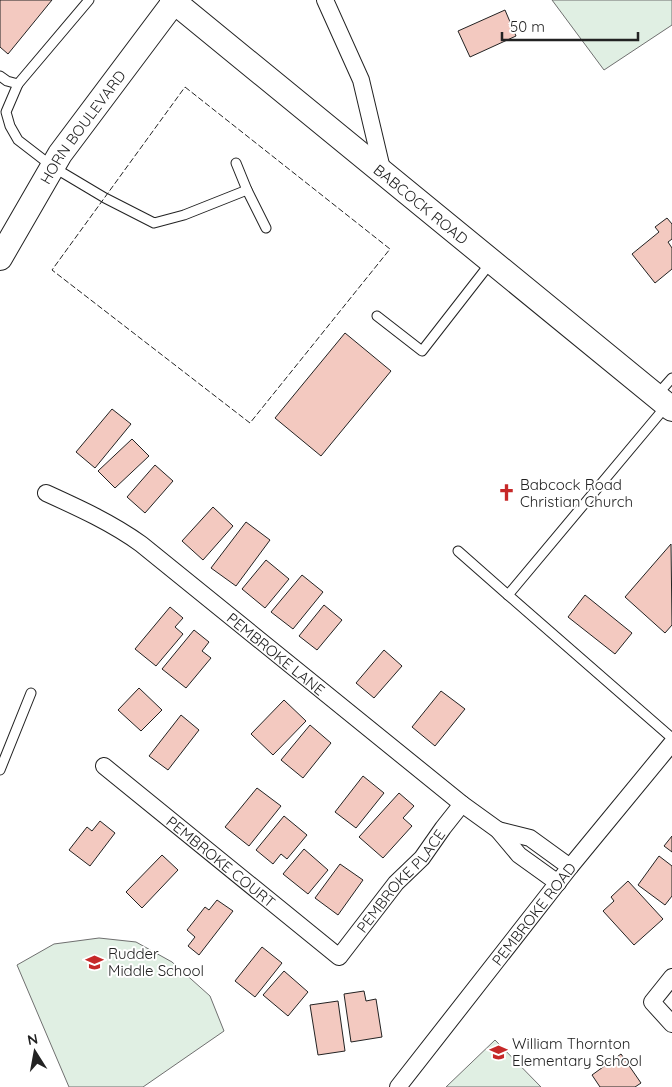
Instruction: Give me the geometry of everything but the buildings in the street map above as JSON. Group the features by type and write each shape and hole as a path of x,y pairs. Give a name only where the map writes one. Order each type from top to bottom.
{"main road":[{"name":"BABCOCK ROAD","path":"173,1 665,403"},
{"name":"HORN BOULEVARD","path":"0,258 60,154 173,1"}],"street":[{"path":"325,0 361,80 383,173"},
{"name":"PEMBROKE LANE","path":"46,493 95,516 141,544 462,804 498,830 518,855 558,883"},
{"name":"PEMBROKE ROAD","path":"398,1087 570,867 670,747"},
{"name":"PEMBROKE COURT","path":"104,766 339,956"},
{"name":"PEMBROKE PLACE","path":"339,956 396,883 422,858 462,804"},
{"name":"PEMBROKE LANE","path":"498,830 530,838 570,867"},
{"path":"672,977 652,1002 672,1024"}],"lane":[{"path":"89,0 18,84 6,112 10,126 18,140 53,167 105,198 154,223 184,215 247,190"},
{"path":"0,76 18,84"},
{"path":"236,164 266,228"},
{"path":"377,316 422,351 492,261"},
{"path":"508,595 665,403 672,378"},
{"path":"458,551 508,595 670,747"},
{"path":"0,770 31,693"}],"green space":[{"path":"552,0 672,0 672,25 604,70"},
{"path":"99,938 136,942 172,962 210,996 224,1031 143,1087 69,1087 17,965 54,944"},
{"path":"495,1040 541,1087 446,1087"}],"fence":[{"path":"185,87 390,249 250,423 52,270 185,87"}],"place":[{"name":"Babcock Road Christian Church","path":"506,493"},
{"name":"Rudder Middle School","path":"94,962"},
{"name":"William Thornton Elementary School","path":"498,1052"}]}
